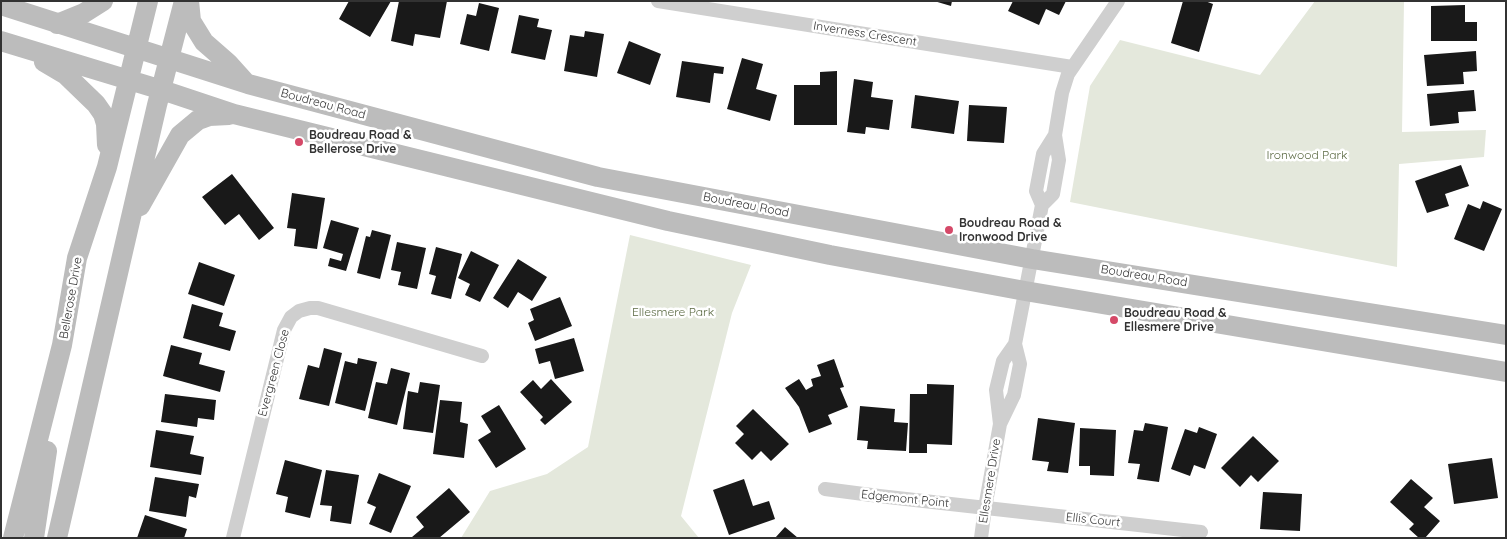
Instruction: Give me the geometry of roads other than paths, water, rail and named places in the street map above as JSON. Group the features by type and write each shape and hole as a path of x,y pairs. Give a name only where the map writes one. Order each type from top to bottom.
{"main road":[{"path":"57,24 84,13 103,1"},
{"name":"Bellerose Drive","path":"13,538 62,345 77,258 107,167 148,1"},
{"path":"57,538 128,230 184,1"},
{"path":"189,1 191,20 204,42 248,84"},
{"name":"Boudreau Road","path":"1,5 248,84 598,177 1032,259 1506,335"},
{"path":"8,44 162,90 234,114 668,221 830,255 1506,372"},
{"path":"8,44 66,76 96,104 103,114 106,124 107,167"},
{"path":"128,230 180,136 198,120 209,116 234,114"},
{"path":"34,538 62,345"}],"street":[{"name":"Inverness Crescent","path":"658,1 1072,67"},
{"path":"1072,67 1118,1"},
{"name":"Ellesmere Drive","path":"981,538 1000,424 1014,394 1020,364 1015,344 1042,205 1053,194 1059,160 1055,135 1062,94 1072,67"},
{"name":"Evergreen Close","path":"234,537 284,330 298,311 318,308 482,356"},
{"name":"Edgemont Point","path":"825,489 985,508"},
{"name":"Ellis Court","path":"985,508 1201,532"}],"place":[{"name":"Boudreau Road & Bellerose Drive","path":"299,142"},
{"name":"Boudreau Road & Ironwood Drive","path":"949,230"},
{"name":"Boudreau Road & Ellesmere Drive","path":"1114,320"}],"park label":[{"name":"Ironwood Park","path":"1307,155"},
{"name":"Ellesmere Park","path":"673,312"}]}
